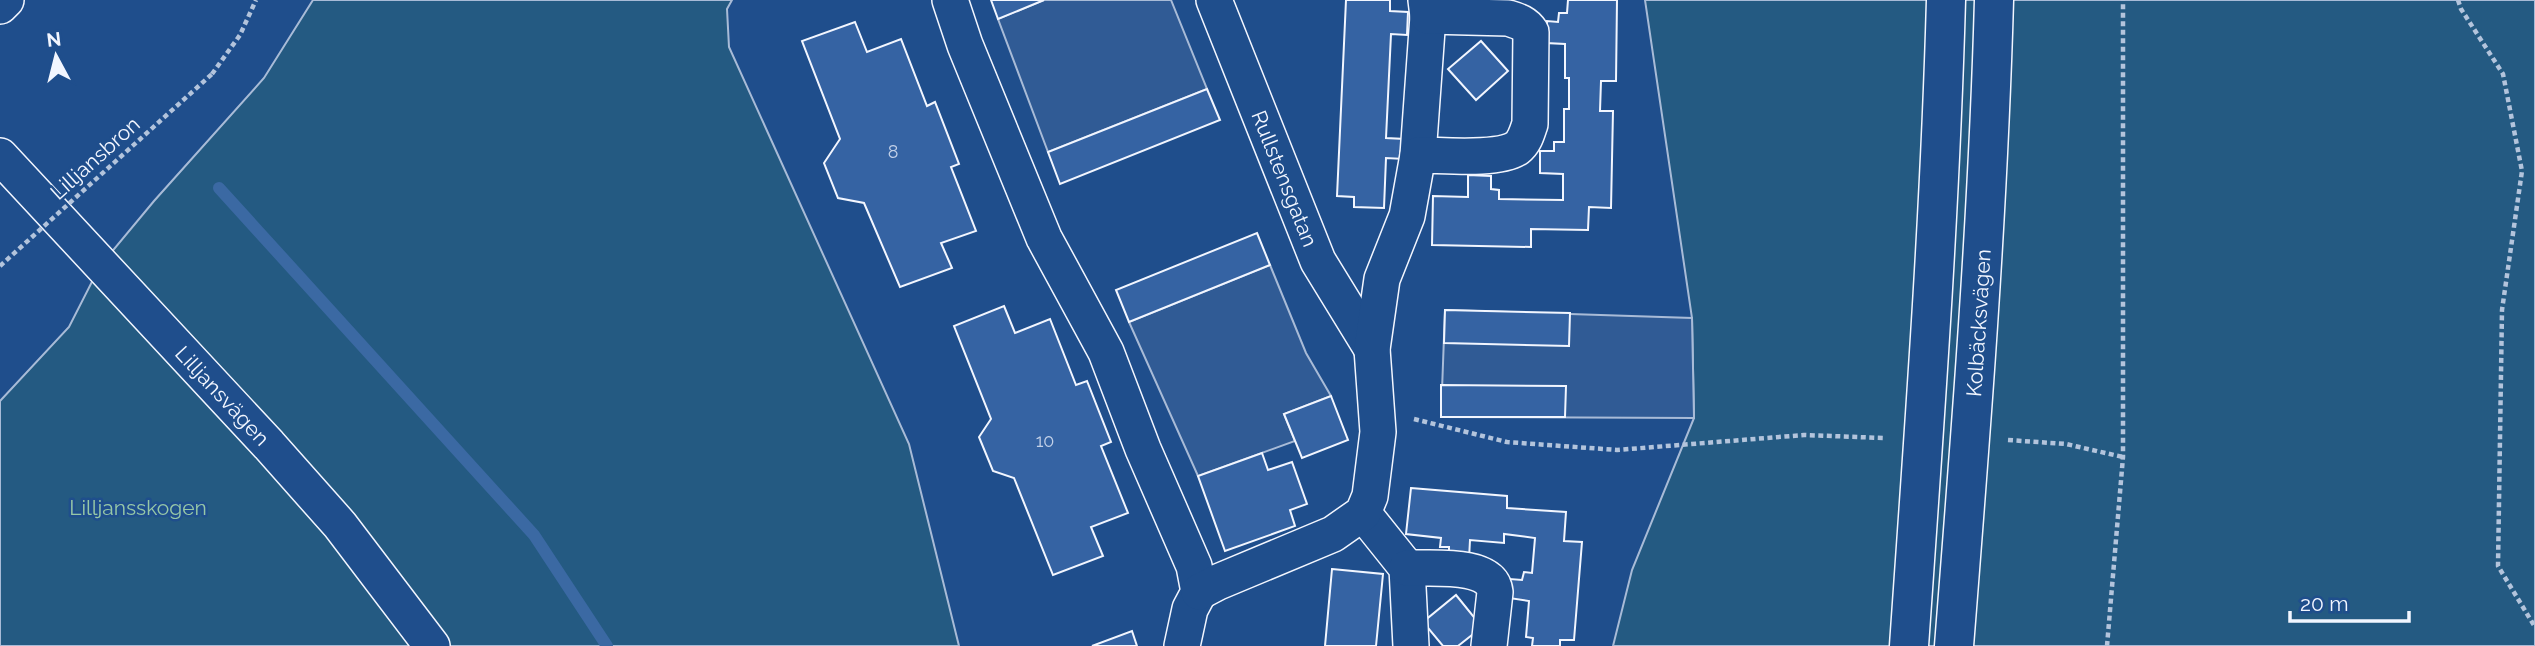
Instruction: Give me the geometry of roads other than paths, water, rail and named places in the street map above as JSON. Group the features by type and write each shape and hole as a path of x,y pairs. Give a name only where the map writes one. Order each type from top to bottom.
{"highway":[{"path":"1909,646 1930,354 1947,0"},
{"name":"Kolbäcksvägen","path":"1954,646 1991,126 1994,0"}],"street":[{"path":"0,6 6,0"},
{"path":"950,0 964,45 1044,238 1106,352 1143,449 1194,566 1199,592"},
{"name":"Rullstensgatan","path":"1214,0 1318,261 1372,348"},
{"path":"1182,646 1190,609 1199,592 1334,534 1363,513 1370,496 1378,432 1372,348 1382,279 1407,216 1418,155 1427,8 1508,18 1527,26 1531,33 1530,124 1526,137 1519,146 1495,154 1418,155"},
{"name":"Lilljansvägen","path":"0,156 340,525 432,646"},
{"path":"1363,513 1406,568 1411,646"},
{"path":"1406,568 1451,569 1488,576 1494,584 1495,592 1489,646"}],"waterway":[{"path":"219,188 534,535 607,646"}],"park label":[{"name":"Lilljansskogen","path":"138,507"}]}
